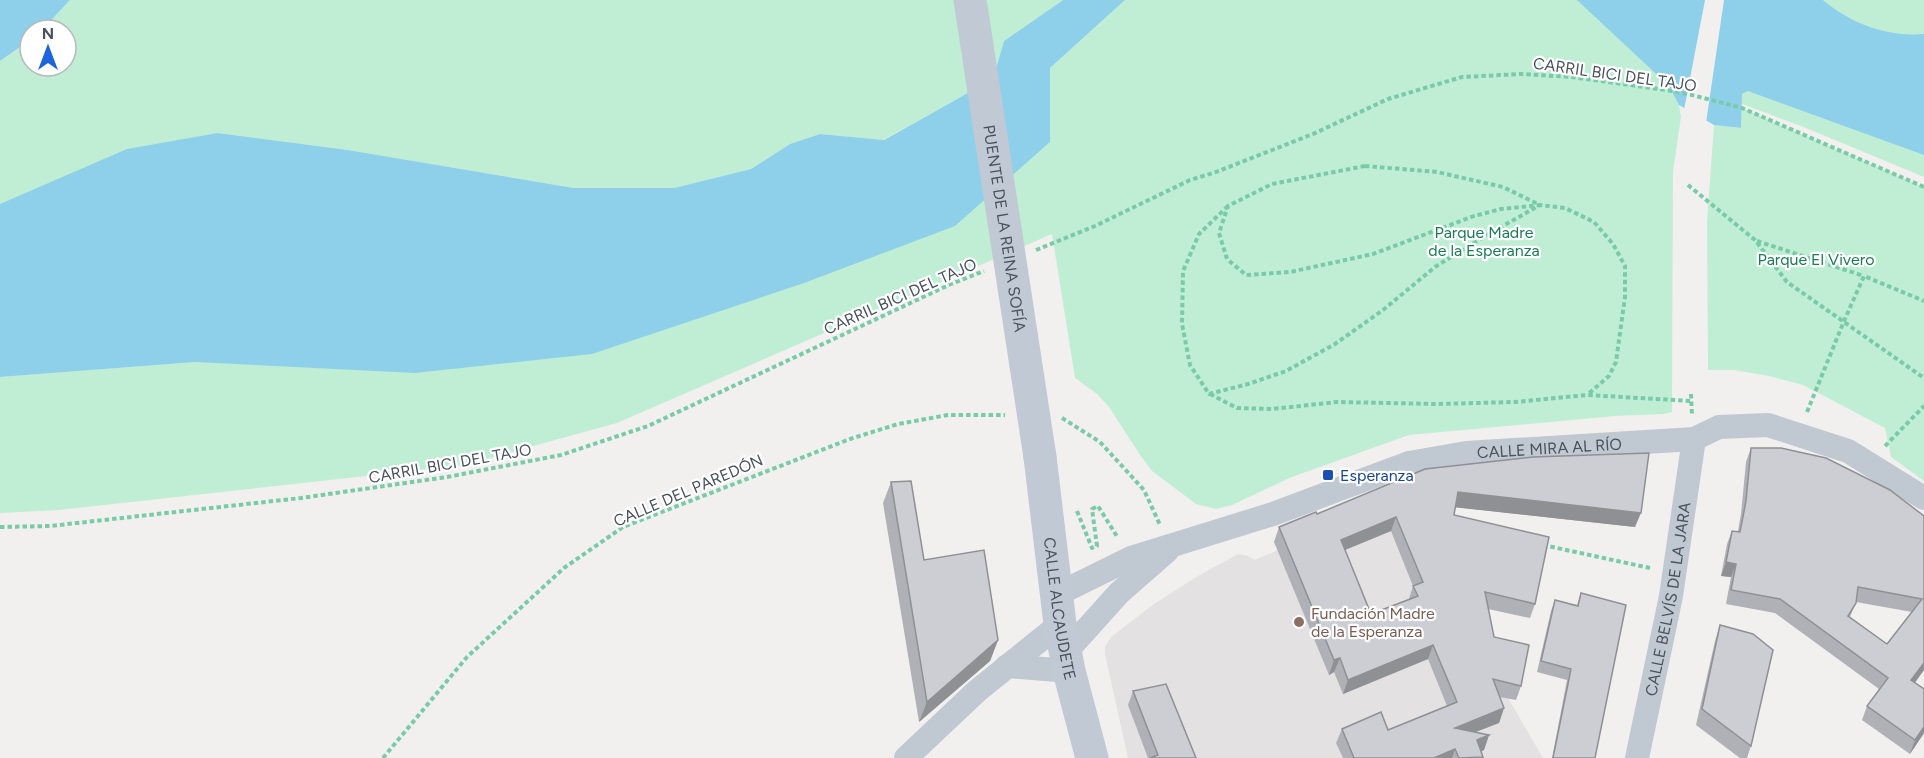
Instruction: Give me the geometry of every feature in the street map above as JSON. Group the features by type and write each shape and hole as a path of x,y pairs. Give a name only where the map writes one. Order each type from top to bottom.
{"main road":[{"name":"PUENTE DE LA REINA SOFÍA","path":"970,0 1040,458"},
{"name":"CALLE ALCAUDETE","path":"1040,458 1063,636 1092,758"}],"street":[{"name":"CALLE MIRA AL RÍO","path":"1063,636 1131,558 1273,514 1409,463 1466,453 1694,439 1719,428 1768,425 1848,451 1924,498"},
{"name":"CALLE BELVÍS DE LA JARA","path":"1637,758 1674,574 1694,439"},
{"path":"906,758 1007,666 1063,636 1119,593 1171,547"},
{"path":"1007,666 1063,636"}],"path":[{"name":"CARRIL BICI DEL TAJO","path":"1033,251 1095,226 1190,180 1313,134 1388,99 1462,77 1521,74 1572,77 1673,91 1742,108 1924,187"},
{"path":"1540,205 1503,187 1437,172 1365,166 1272,184 1228,206 1199,234 1182,271 1182,324 1190,365 1209,394 1237,408 1272,409 1337,402 1448,404 1515,402 1587,395 1692,401"},
{"path":"1688,185 1755,240 1787,282 1924,378"},
{"path":"1209,394 1286,371 1335,344 1383,310 1435,267 1540,205"},
{"path":"1228,206 1219,233 1227,259 1246,275 1290,272 1373,254 1474,216 1501,209 1540,205 1565,208 1594,222 1613,244 1625,266 1625,297 1616,362 1609,376 1587,395"},
{"path":"1755,240 1864,276 1924,301"},
{"name":"CARRIL BICI DEL TAJO","path":"0,527 50,526 301,498 447,477 561,455 648,426 940,289 992,268"},
{"path":"1798,435 1864,276"},
{"path":"1867,463 1924,406"},
{"name":"CALLE DEL PAREDÓN","path":"383,758 467,657 564,568 623,527 850,439 898,424 948,415 1014,415"},
{"path":"1056,417 1065,419 1100,442 1144,490 1171,547"},
{"path":"1097,546 1092,509 1098,506 1116,534"},
{"path":"1537,544 1674,574"}],"shaded area":[{"name":"Fundación Madre de la Esperanza","path":"1419,483 1497,679 1543,758 1128,758 1105,654 1105,647 1111,637 1154,604 1238,554 1255,560 1278,550 1274,542"}],"green space":[{"path":"70,0 1063,0 1004,41 995,72 966,94 883,140 820,134 790,144 751,169 674,188 574,188 348,150 218,133 37,189 0,204 0,61 18,48 18,78 78,78 78,18 53,18"},
{"name":"Parque Madre de la Esperanza","path":"1125,0 1585,0 1924,99 1924,177 1742,104 1668,84 1679,105 1681,117 1673,172 1672,412 1409,435 1292,477 1232,505 1216,509 1196,504 1152,471 1109,407 1097,394 1075,378 1052,234 617,423 465,465 59,510 0,513 0,377 196,362 1049,142 1050,68"},
{"path":"1823,0 1924,0 1924,34 1897,33 1871,27 1846,16"},
{"name":"Parque El Vivero","path":"1742,108 1924,187 1924,481 1891,457 1885,428 1803,385 1734,370 1708,370 1707,221 1714,125 1740,128"}],"water":[{"path":"0,0 70,0 53,18 18,18 18,48 0,61"},
{"path":"1063,0 1125,0 1050,68 1050,142 955,226 804,283 592,354 415,373 196,362 0,377 0,204 127,149 218,133 348,150 574,188 674,188 751,169 790,144 820,134 884,140 966,94 995,72 1004,41"},
{"path":"1577,0 1823,0 1846,16 1870,27 1897,33 1924,34 1924,155 1748,91 1742,94 1741,128 1714,125 1679,105 1669,86"}],"pier":[{"path":"1705,0 1724,0 1706,123 1684,110"}],"building":[{"path":"1751,448 1781,448 1826,458 1890,490 1924,516 1924,663 1911,680 1924,689 1924,727 1915,740 1867,706 1888,678 1780,599 1731,590 1736,564 1726,562 1732,531 1740,532 1746,501","holes":["1858,587 1922,599 1887,644 1848,616 1856,603"]},
{"path":"1649,453 1641,513 1458,492 1454,515 1549,537 1535,604 1485,592 1494,637 1529,645 1521,686 1493,679 1504,708 1455,728 1489,735 1477,740 1483,757 1459,758 1455,749 1434,758 1354,758 1342,729 1381,712 1388,730 1457,702 1433,645 1348,680 1340,658 1334,660 1279,527 1316,512 1317,514 1425,469 1533,457","holes":["1396,517 1423,582 1413,586 1418,596 1371,614 1341,540"]},
{"path":"911,481 924,560 984,550 998,640 927,702 891,482"},
{"path":"1581,593 1626,605 1595,758 1553,758 1571,669 1541,661 1555,600 1578,606"},
{"path":"1720,625 1753,634 1773,650 1751,746 1702,709"},
{"path":"1166,684 1196,758 1150,758 1158,755 1133,691"}],"place":[{"name":"Esperanza","path":"1328,475"},
{"name":"Fundación Madre de la Esperanza","path":"1299,622"}]}
